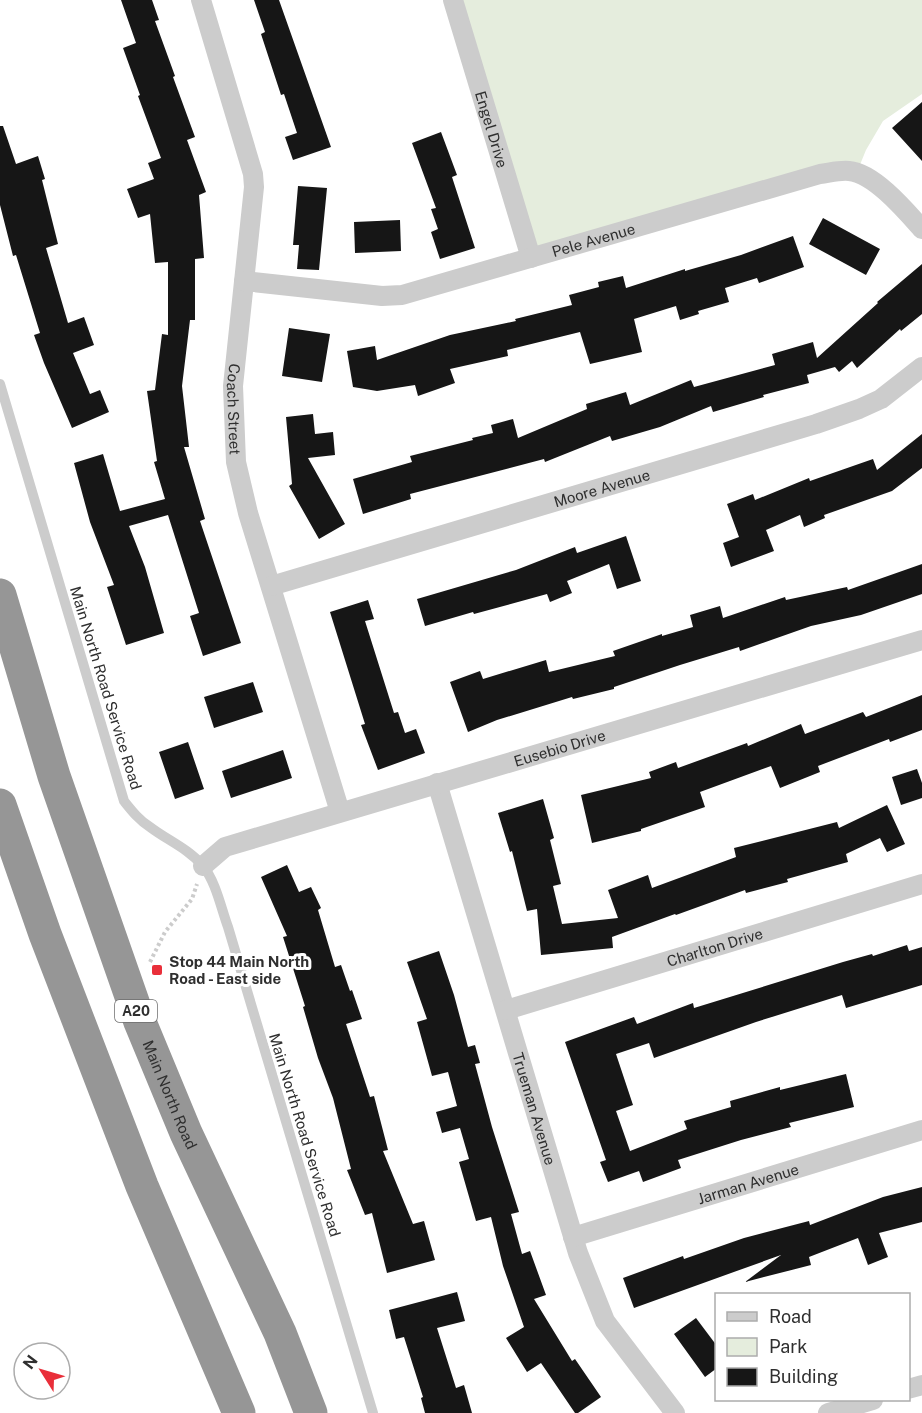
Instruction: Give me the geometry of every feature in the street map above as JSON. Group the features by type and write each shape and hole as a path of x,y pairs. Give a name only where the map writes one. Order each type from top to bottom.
{"highway":[{"name":"Main North Road","path":"0,595 54,776 140,1022 186,1133 280,1333 311,1413"},
{"path":"0,805 45,934 142,1186 239,1413"}],"street":[{"name":"Coach Street","path":"201,0 253,174 254,187 233,386 236,462 249,513 340,812"},
{"name":"Engel Drive","path":"453,0 531,258"},
{"name":"Pele Avenue","path":"244,281 382,296 402,295 778,186 835,172 857,172 869,178 900,205 922,230"},
{"name":"Moore Avenue","path":"271,586 816,424 881,399 922,367"},
{"name":"Eusebio Drive","path":"203,866 225,847 922,640"},
{"name":"Trueman Avenue","path":"437,783 573,1238 593,1294 605,1321 675,1413"},
{"name":"Charlton Drive","path":"506,1010 922,884"},
{"name":"Jarman Avenue","path":"573,1238 922,1130"},
{"path":"828,1413 870,1401"}],"lane":[{"name":"Main North Road Service Road","path":"0,384 124,801 134,815 203,866 212,881 228,927 373,1413"}],"path":[{"path":"150,962 165,933 192,899 203,866"}],"green space":[{"path":"453,0 922,0 922,94 883,121 866,150 857,172 531,258"}],"building":[{"path":"121,0 152,0 159,20 155,21 195,137 187,140 206,192 199,195 204,258 195,259 195,320 190,320 182,386 189,447 184,447 205,519 200,521 241,643 203,656 190,616 199,613 168,515 129,526 145,567 164,633 126,645 107,587 114,585 90,522 74,463 103,454 120,511 165,499 154,462 157,461 147,391 155,390 162,334 168,335 168,262 155,263 150,214 138,218 127,189 154,179 148,163 161,158 123,48 136,43"},
{"path":"254,0 279,0 331,147 293,160 285,137 297,133 284,94 281,95 261,34 265,32"},
{"path":"922,102 922,161 892,128"},
{"path":"0,126 3,126 16,164 38,156 58,244 46,248 68,323 84,317 94,345 73,353 90,394 100,390 109,412 72,428 34,335 40,333 16,255 13,256 0,205"},
{"path":"441,132 457,175 452,177 475,248 440,259 431,232 438,229 431,209 436,208 412,143"},
{"path":"298,186 327,188 319,270 297,269 299,245 293,245"},
{"path":"823,218 880,249 866,275 809,244"},
{"path":"400,220 401,251 355,253 354,222"},
{"path":"793,236 804,267 759,283 757,278 725,288 729,302 698,311 699,314 680,320 676,306 634,319 642,352 590,364 580,332 507,350 508,356 450,369 455,383 418,396 415,385 377,391 353,387 347,351 375,346 377,360 450,335 516,321 515,319 572,305 569,295 599,287 598,282 623,276 626,288 685,269 685,271 741,255"},
{"path":"922,264 922,314 901,331 900,329 857,368 852,361 839,372 835,367 807,375 809,383 763,395 764,397 713,412 711,406 660,427 612,441 610,436 545,462 544,459 410,494 411,499 363,514 353,479 412,462 410,456 493,433 491,425 513,419 518,438 587,409 586,404 626,392 630,405 691,380 694,387 775,365 772,354 813,342 817,358"},
{"path":"289,328 330,334 322,382 282,376"},
{"path":"313,414 315,434 333,432 335,455 308,458 345,524 319,539 289,486 292,484 286,417"},
{"path":"922,434 922,468 892,491 824,515 825,518 804,527 800,515 766,530 774,551 731,567 723,543 739,537 727,504 753,494 755,500 809,478 810,481 873,459 877,470"},
{"path":"626,536 641,581 617,589 609,564 567,581 572,593 550,602 547,594 425,626 417,599 516,570 575,547 577,553"},
{"path":"922,564 922,594 861,615 811,626 740,651 739,647 680,665 614,687 614,689 573,699 572,697 497,720 468,732 450,682 480,671 483,679 546,660 549,672 615,656 613,651 662,634 662,636 693,627 690,615 720,606 723,618 785,597 786,600 847,587 848,590"},
{"path":"368,600 374,619 365,621 394,713 398,712 405,733 416,729 425,753 378,770 361,725 365,724 330,612"},
{"path":"253,682 263,712 214,728 204,697"},
{"path":"922,695 922,730 890,742 889,739 818,766 820,772 780,788 771,766 700,792 705,807 641,829 641,831 592,843 581,795 651,778 649,772 676,762 678,768 747,743 748,746 801,724 805,734 863,712 866,717"},
{"path":"188,742 204,789 175,799 159,752"},
{"path":"283,750 292,778 231,798 222,771"},
{"path":"917,769 922,783 922,798 901,805 892,777"},
{"path":"543,799 554,838 550,840 561,884 553,886 562,924 618,918 608,890 648,875 652,888 736,857 734,848 837,822 839,828 887,805 905,844 887,852 880,838 846,854 848,862 787,879 788,882 746,893 745,890 612,937 613,948 541,955 537,909 527,911 512,851 510,852 498,813"},
{"path":"287,865 299,892 311,887 321,908 318,910 335,967 341,965 350,991 352,990 362,1019 346,1024 370,1097 374,1096 388,1150 383,1151 413,1224 424,1221 435,1260 387,1273 372,1213 365,1215 347,1170 351,1169 333,1098 318,1058 303,1007 305,1006 283,937 287,936 261,877"},
{"path":"907,945 909,951 922,947 922,985 846,1008 842,995 654,1058 649,1043 616,1054 633,1105 616,1111 630,1151 687,1129 684,1121 731,1107 730,1101 780,1087 780,1090 846,1074 854,1107 789,1123 791,1127 678,1160 681,1168 643,1182 639,1171 608,1182 600,1162 606,1160 565,1042 634,1017 637,1024 693,1003 694,1008 843,962 872,954 873,956"},
{"path":"439,951 468,1047 475,1045 480,1063 475,1064 519,1212 511,1214 522,1254 530,1251 546,1295 534,1299 572,1361 575,1359 601,1397 578,1413 575,1413 541,1363 527,1372 506,1338 524,1327 503,1266 491,1217 476,1221 459,1162 469,1159 460,1128 442,1133 436,1112 457,1106 448,1072 432,1076 417,1022 427,1019 407,962"},
{"path":"922,1187 922,1222 879,1233 888,1257 868,1265 858,1238 809,1257 811,1265 745,1282 781,1255 634,1308 623,1278 683,1256 684,1259 744,1238 809,1221 810,1225 883,1197"},
{"path":"457,1292 465,1321 437,1328 456,1388 464,1385 472,1413 425,1413 421,1398 423,1397 404,1337 396,1339 389,1310"},
{"path":"696,1318 715,1343 715,1370 705,1377 674,1334"}],"place":[{"name":"Stop 44 Main North Road - East side","path":"157,970"}]}
